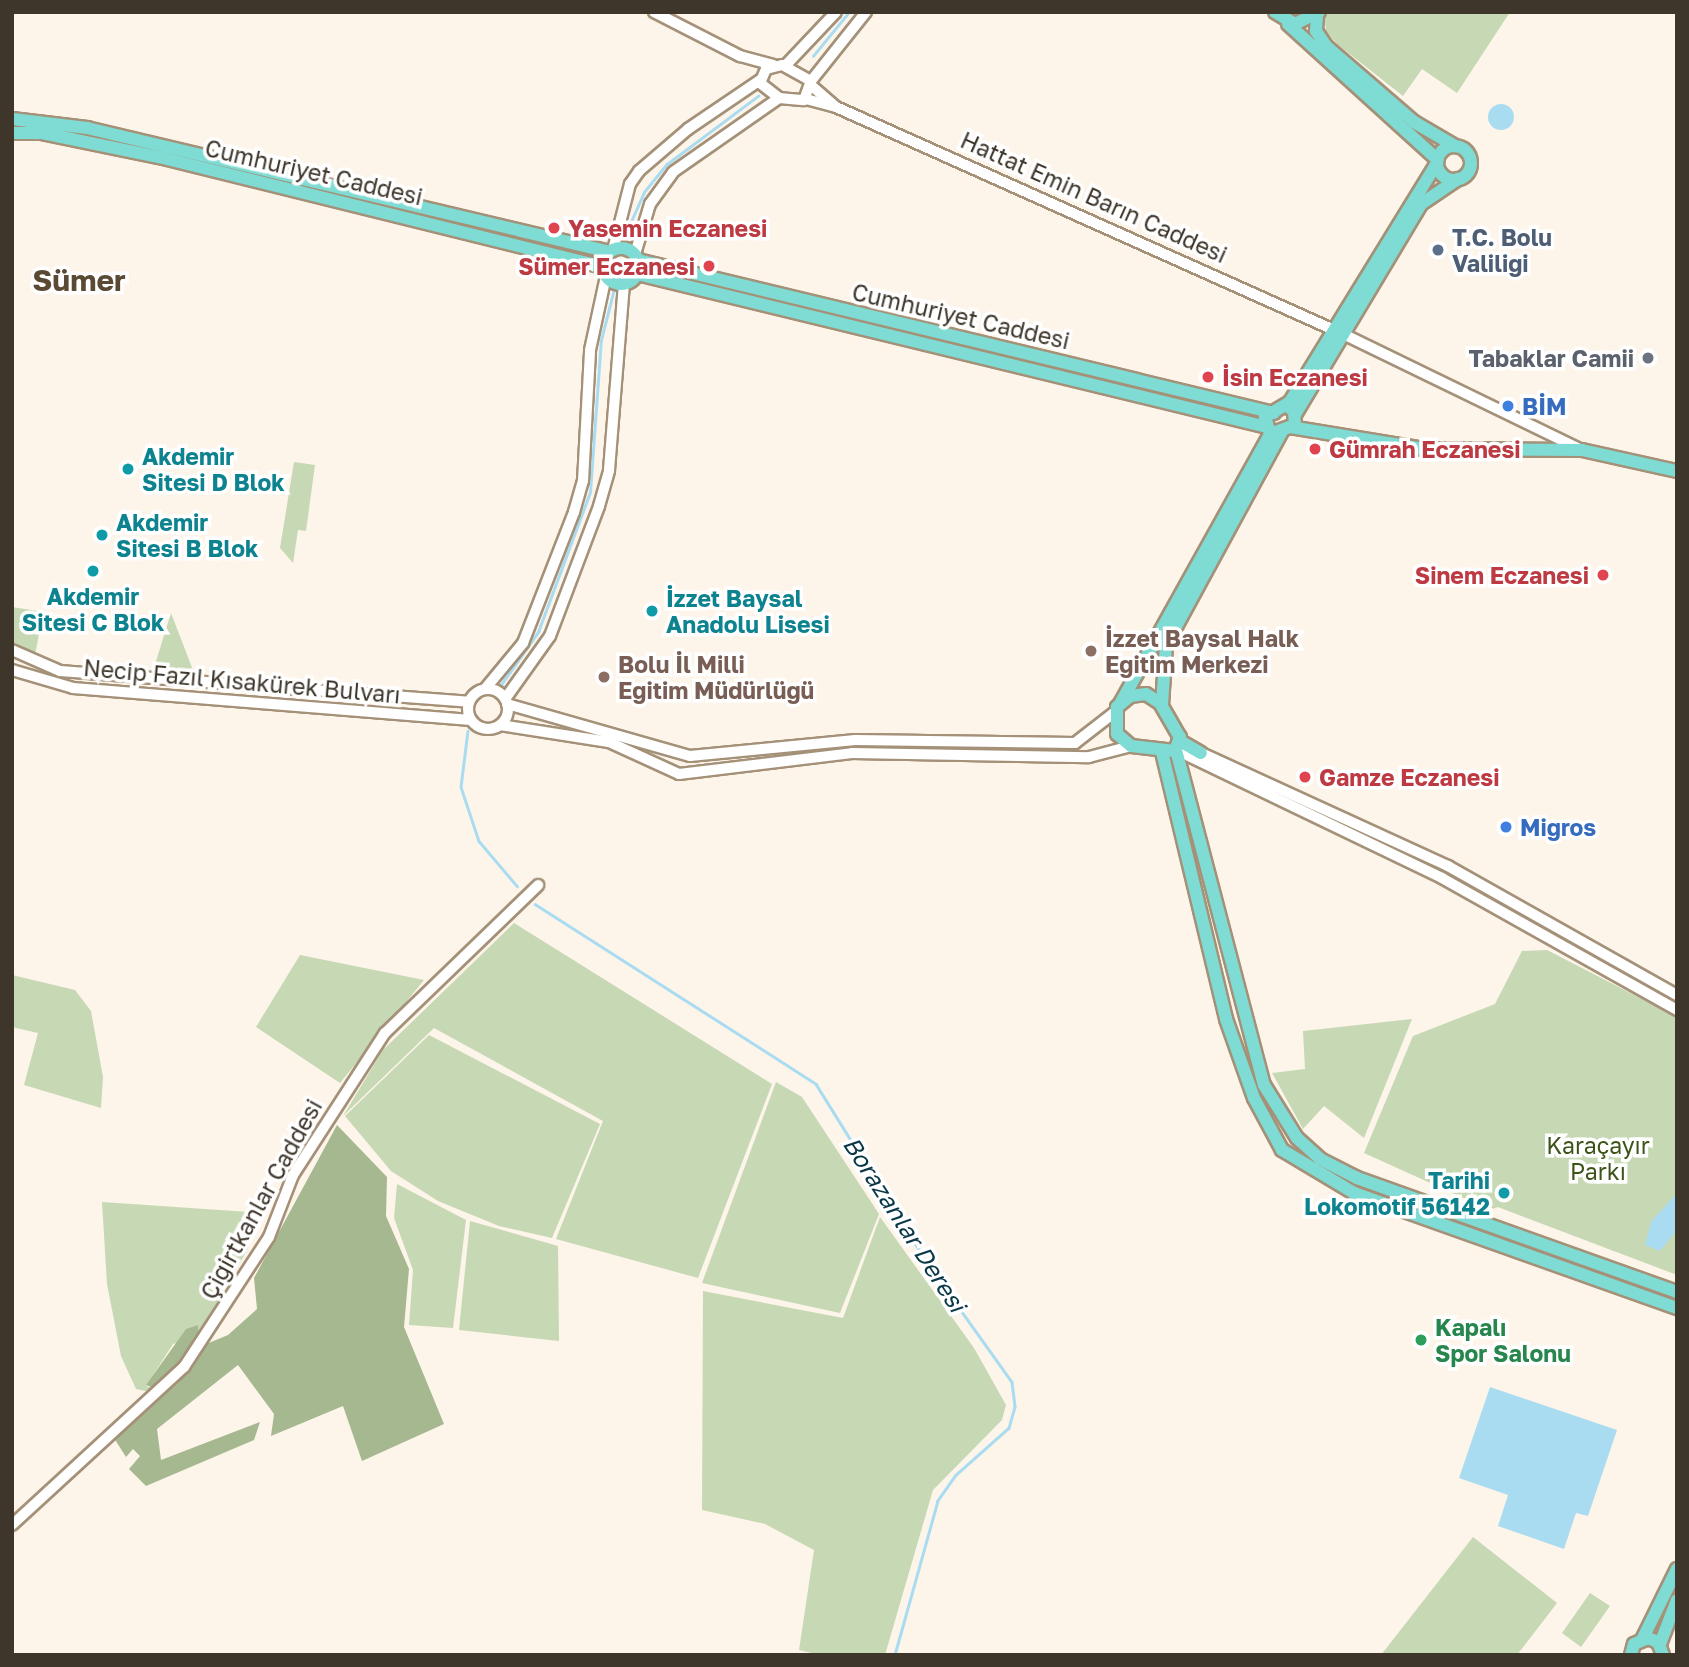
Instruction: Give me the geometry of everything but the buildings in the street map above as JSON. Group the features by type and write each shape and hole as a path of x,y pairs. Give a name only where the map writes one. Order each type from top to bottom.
{"main road":[{"path":"654,12 740,56 779,66 811,83 836,107"},
{"path":"836,12 779,66 688,129 639,171 630,184 605,271 590,350 583,481 574,512 523,643 485,689 469,702 471,720 486,729 500,725 609,742 679,774 852,753 1089,757 1131,746 1162,752 1178,746 1201,753 1448,866 1677,995"},
{"path":"806,99 811,83 866,12"},
{"path":"1275,12 1437,162 1444,176 1458,179"},
{"path":"1288,24 1318,14 1317,31 1326,46 1414,122 1455,146 1471,161 1458,179 1421,205 1338,332"},
{"path":"740,56 779,98"},
{"path":"500,725 506,702 551,636 599,506 609,470 624,283 636,274 636,257 650,204 673,172 779,98 806,99 836,107"},
{"name":"Hattat Emin Barın Caddesi","path":"836,107 1338,332 1582,450"},
{"name":"Cumhuriyet Caddesi","path":"12,119 87,128 636,257 1274,413"},
{"name":"Cumhuriyet Caddesi","path":"12,133 42,133 167,159 605,271 624,283"},
{"path":"1131,746 1117,734 1118,708 1276,430 1338,332 1445,149 1455,146"},
{"name":"Cumhuriyet Caddesi","path":"636,274 1276,430 1424,449 1582,450 1677,471"},
{"path":"1276,430 1265,417 1291,410"},
{"path":"1276,430 1166,645 1162,705 1178,746 1264,1085 1297,1138 1321,1159 1357,1178 1677,1292"},
{"name":"Necip Fazıl Kısakürek Bulvarı","path":"12,650 60,671 469,702"},
{"name":"Necip Fazıl Kısakürek Bulvarı","path":"12,670 73,688 471,720"},
{"path":"485,689 506,702 691,756 855,740 1075,743 1138,694 1162,705"},
{"path":"1178,746 1442,878 1677,1010"},
{"path":"1162,752 1226,1019 1254,1098 1282,1150 1354,1193 1677,1308"},
{"name":"Çiğirtkanlar Caddesi","path":"12,1525 184,1367 269,1237 293,1175 385,1034 538,885"},
{"path":"1631,1655 1643,1638 1677,1569"},
{"path":"1643,1638 1661,1650 1677,1600"}],"green space":[{"path":"1324,12 1510,12 1457,93 1422,69 1403,96 1337,44 1326,31"},
{"path":"294,462 315,465 306,531 298,530 293,563 280,548"},
{"path":"12,607 43,612 35,655 12,643"},
{"path":"171,613 196,678 152,674"},
{"path":"514,923 772,1084 698,1278 556,1239 603,1121 434,1028 343,1116 383,1050"},
{"name":"Karaçayır Parkı","path":"1547,950 1677,1017 1677,1275 1498,1207 1490,1210 1364,1153 1413,1036 1495,1004 1522,951"},
{"path":"300,955 424,980 340,1083 256,1027"},
{"path":"12,975 75,990 91,1011 103,1077 101,1108 24,1085 38,1033 12,1027"},
{"path":"1412,1019 1364,1138 1324,1106 1303,1129 1272,1073 1305,1069 1303,1031"},
{"path":"429,1035 600,1124 552,1238 499,1226 438,1201 391,1171 345,1116"},
{"path":"776,1082 802,1097 879,1214 840,1313 702,1283"},
{"path":"337,1125 387,1177 386,1216 409,1269 404,1327 444,1424 362,1461 343,1406 271,1436 274,1414 238,1365 157,1429 161,1460 260,1422 254,1440 146,1486 129,1469 140,1456 133,1449 126,1457 114,1438 165,1393 146,1385 186,1329 198,1325 199,1347 228,1335 257,1309 254,1278"},
{"path":"397,1184 466,1220 453,1328 409,1325 413,1270 394,1218"},
{"path":"102,1202 249,1212 236,1235 236,1245 249,1247 198,1336 173,1344 146,1386 154,1389 150,1392 136,1389 121,1356 107,1284"},
{"path":"880,1217 974,1348 1006,1405 1002,1420 933,1490 885,1655 820,1655 799,1650 814,1550 765,1524 702,1510 703,1291 843,1318"},
{"path":"470,1221 558,1246 559,1341 459,1330"},
{"path":"1473,1537 1557,1603 1517,1655 1381,1655"},
{"path":"1590,1593 1610,1606 1581,1647 1562,1633"}],"water":[{"path":"1501,104 1510,108 1514,117 1510,126 1501,130 1492,126 1488,117 1492,108"},
{"path":"1677,1193 1677,1230 1660,1251 1645,1245 1651,1222"},
{"path":"1490,1387 1617,1430 1588,1516 1576,1513 1564,1549 1498,1526 1508,1495 1459,1478"}],"waterway":[{"name":"Borazanlar Deresi","path":"813,56 849,12"},
{"name":"Borazanlar Deresi","path":"629,226 644,192 667,164 758,96"},
{"name":"Borazanlar Deresi","path":"498,689 538,632 590,492 601,340 614,289"},
{"name":"Borazanlar Deresi","path":"468,731 461,787 479,841 517,886"},
{"name":"Borazanlar Deresi","path":"535,904 816,1084 930,1267 1012,1382 1015,1407 1009,1428 956,1475 938,1501 895,1655"}],"place":[{"name":"Yasemin Eczanesi","path":"554,228"},
{"name":"T.C. Bolu Valiliği","path":"1438,250"},
{"name":"Sümer Eczanesi","path":"709,266"},
{"name":"Tabaklar Camii","path":"1648,358"},
{"name":"İsin Eczanesi","path":"1208,377"},
{"name":"BİM","path":"1508,406"},
{"name":"Gümrah Eczanesi","path":"1315,449"},
{"name":"Akdemir Sitesi D Blok","path":"128,469"},
{"name":"Akdemir Sitesi B Blok","path":"102,535"},
{"name":"Akdemir Sitesi C Blok","path":"93,571"},
{"name":"Sinem Eczanesi","path":"1603,575"},
{"name":"İzzet Baysal Anadolu Lisesi","path":"652,611"},
{"name":"İzzet Baysal Halk Eğitim Merkezi","path":"1091,651"},
{"name":"Bolu İl Milli Eğitim Müdürlüğü","path":"604,677"},
{"name":"Gamze Eczanesi","path":"1305,777"},
{"name":"Migros","path":"1506,827"},
{"name":"Tarihi Lokomotif 56142","path":"1504,1193"},
{"name":"Kapalı Spor Salonu","path":"1421,1340"}],"district":[{"name":"Sümer","path":"79,280"}]}
